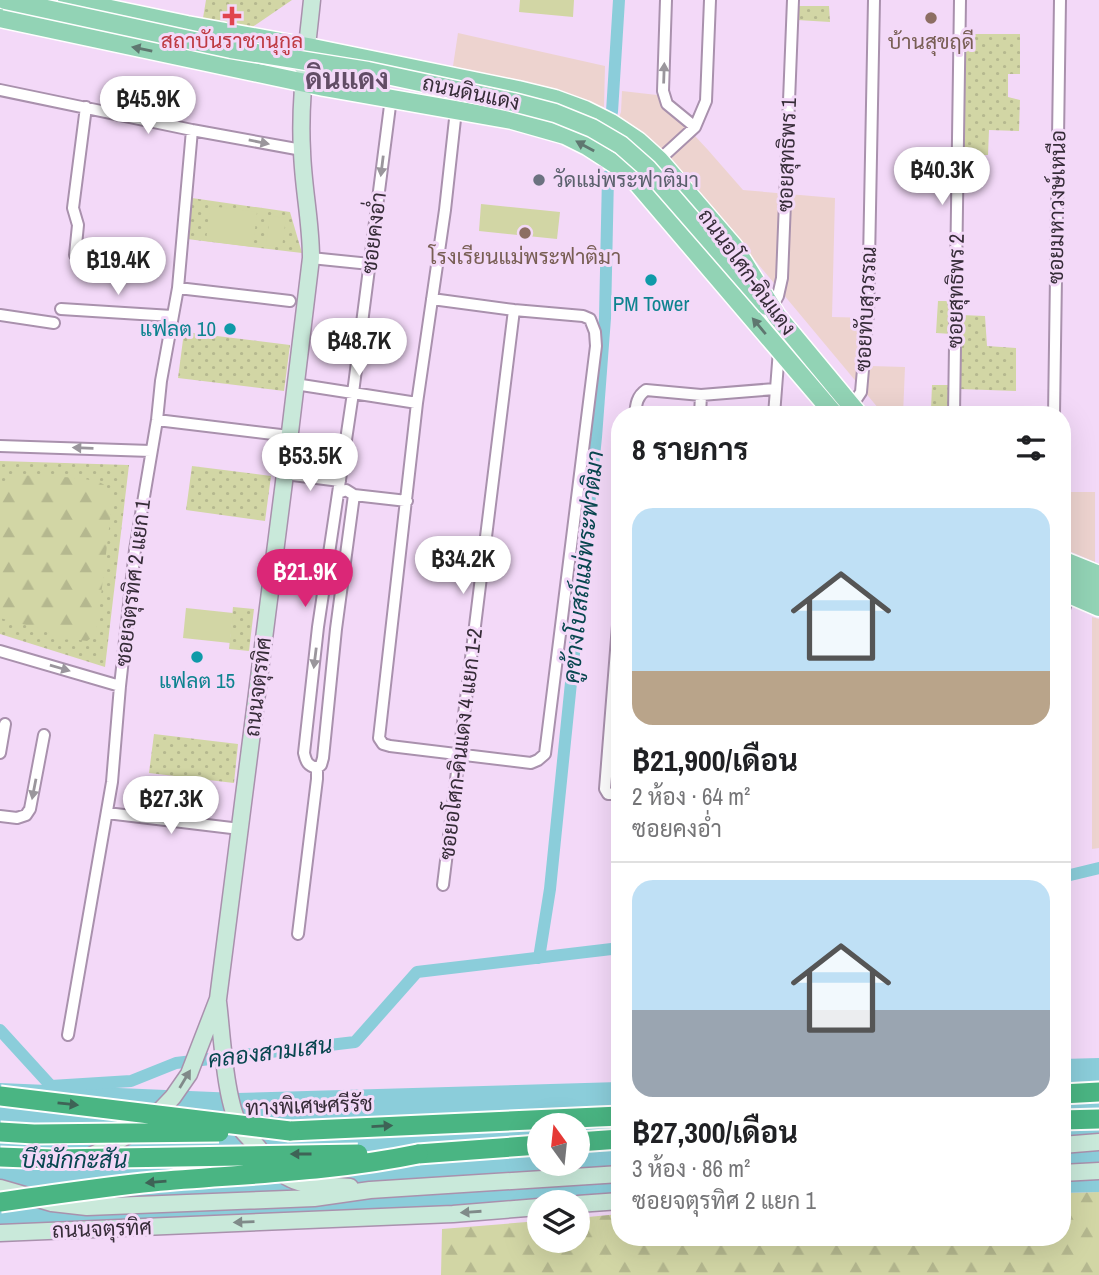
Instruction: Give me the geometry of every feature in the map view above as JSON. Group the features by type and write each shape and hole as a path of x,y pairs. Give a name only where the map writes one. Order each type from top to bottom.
{"highway":[{"path":"1071,1094 1099,1093"},
{"path":"0,1096 290,1131"},
{"name":"ทางพิเศษศรีรัช","path":"0,1132 47,1134 290,1131 611,1115"},
{"path":"1071,1121 1099,1119"},
{"path":"590,1141 611,1140"},
{"path":"0,1157 53,1159 418,1154 527,1146"},
{"path":"0,1202 150,1182 331,1168 418,1154"}],"main road":[{"name":"ถนนดินแดง","path":"5,0 231,49 368,71 555,113 592,128 621,145 647,167 772,309"},
{"path":"67,0 307,47"},
{"path":"0,18 304,83"},
{"path":"181,57 187,25"},
{"name":"ถนนอโศก-ดินแดง","path":"307,47 555,99 611,123 638,141 659,160 734,247 772,309 852,406"},
{"name":"ถนนอโศก-ดินแดง","path":"304,83 512,120 565,135 587,146 621,168 656,204 827,406"},
{"path":"1071,564 1099,575"},
{"path":"1071,579 1099,590"},
{"path":"1071,595 1099,607"}],"street":[{"name":"ถนนจตุรทิศ","path":"312,0 304,83 302,150 311,231 311,258 218,999 223,1051 233,1108 241,1129 275,1169 291,1179 301,1183 370,1190"},
{"path":"666,0 664,99 695,127"},
{"path":"659,160 695,127 706,101 710,0"},
{"name":"ซอยสุทธิพร 1","path":"772,309 782,278 793,0"},
{"name":"ซอยทับสุวรรณ","path":"856,406 860,392 868,313 874,0"},
{"name":"ซอยสุทธิพร 2","path":"954,406 960,0"},
{"name":"ซอยมหาวงษ์เหนือ","path":"1054,406 1060,0"},
{"path":"0,89 192,130 302,150"},
{"name":"ซอยคงอ่ำ","path":"317,768 310,767 304,753 318,627 353,393 391,98"},
{"path":"75,255 78,225 73,208 86,107"},
{"path":"432,299 583,316 590,319 596,332 545,754 538,761 531,763 390,746 383,744 380,738 417,403 432,299 445,210 456,110"},
{"name":"ซอยจตุรทิศ 2 แยก 1","path":"68,1035 114,762 135,550 178,288 192,130"},
{"path":"311,258 370,264"},
{"path":"178,288 290,301"},
{"path":"61,309 172,316"},
{"name":"ซอยอโศก-ดินแดง 4 แยก 1-2","path":"443,885 514,310"},
{"path":"0,316 54,323"},
{"path":"774,406 779,350"},
{"path":"296,384 417,403"},
{"path":"636,406 640,394 646,390 701,395 775,389"},
{"path":"700,406 701,395"},
{"path":"156,420 289,436"},
{"path":"0,446 151,451"},
{"path":"285,474 339,487 354,495 407,501"},
{"path":"298,934 317,768 323,758 336,629 354,495"},
{"path":"318,627 336,629"},
{"path":"0,651 120,686"},
{"path":"0,753 5,724"},
{"path":"611,728 605,789 611,794"},
{"path":"0,817 26,816 30,809 44,735"},
{"path":"107,813 240,829"},
{"name":"ถนนจตุรทิศ","path":"0,1165 52,1163 86,1157 148,1123 173,1097 189,1074 218,999"},
{"path":"1071,1144 1099,1142"},
{"path":"1071,1173 1099,1171"},
{"name":"ถนนจตุรทิศ","path":"0,1188 52,1203 88,1207 314,1198 370,1190 611,1175"},
{"path":"590,1203 611,1202"},
{"name":"ถนนจตุรทิศ","path":"0,1233 453,1214 527,1208"}],"shaded area":[{"path":"458,33 605,66 604,107 453,66"},
{"path":"622,91 657,95 743,190 835,198 832,317 872,318 870,366 905,367 903,406 876,406 682,173 618,120"},
{"path":"1071,492 1095,492 1095,562 1071,552"},
{"path":"1092,617 1099,619 1099,848 1092,849"}],"green space":[{"name":"สถาบันราชานุกูล","path":"206,0 292,0 251,28 203,18"},
{"path":"520,0 574,0 573,17 519,12"},
{"path":"798,6 829,6 830,22 797,20"},
{"path":"964,34 1020,34 1020,74 1008,74 1008,97 1020,100 1019,131 989,130 988,155 963,155"},
{"path":"192,198 290,212 302,253 187,239"},
{"path":"481,204 560,212 557,239 479,231"},
{"path":"210,206 257,212 253,247 206,241"},
{"path":"270,216 286,218 282,247 266,245"},
{"path":"938,301 952,301 952,334 936,333"},
{"path":"961,315 985,316 987,346 1016,348 1016,391 959,389"},
{"path":"184,332 290,345 284,391 178,378"},
{"path":"932,385 951,385 950,406 931,406"},
{"path":"0,461 129,465 105,667 0,634"},
{"path":"192,466 271,476 265,521 186,510"},
{"path":"14,475 86,479 103,484 110,492 112,503 98,621 94,636 87,641 59,640 45,630 0,618 0,503 4,484"},
{"path":"233,607 254,609 249,651 229,649"},
{"path":"186,608 233,613 230,643 183,638"},
{"path":"154,734 238,744 234,783 149,773"},
{"path":"1099,1192 1099,1275 441,1275 442,1229 527,1222 527,1253 590,1253 590,1217 611,1215 611,1246 1071,1246 1071,1193"}],"water":[{"path":"1099,1058 1099,1192 1071,1193 1071,1059"},
{"name":"บึงมักกะสัน","path":"611,1082 611,1209 590,1210 590,1190 527,1190 527,1203 0,1236 0,1083 237,1093"}],"waterway":[{"name":"คูข้างโบสถ์แม่พระฟาติมา","path":"612,112 619,0"},
{"name":"คูข้างโบสถ์แม่พระฟาติมา","path":"539,958 550,889 596,437 605,318 608,176"},
{"name":"คลองสามเสน","path":"1071,875 1099,868"},
{"name":"คลองสามเสน","path":"0,1030 51,1086 131,1081 176,1063 355,1042 417,972 611,949"}],"place":[{"name":"สถาบันราชานุกูล","path":"232,16"},
{"name":"บ้านสุขฤดี","path":"931,18"},
{"name":"วัดแม่พระฟาติมา","path":"539,180"},
{"name":"โรงเรียนแม่พระฟาติมา","path":"525,233"},
{"name":"PM Tower","path":"651,280"},
{"name":"แฟลต 10","path":"230,329"},
{"name":"แฟลต 15","path":"197,657"}],"district":[{"name":"ดินแดง","path":"347,79"}]}
